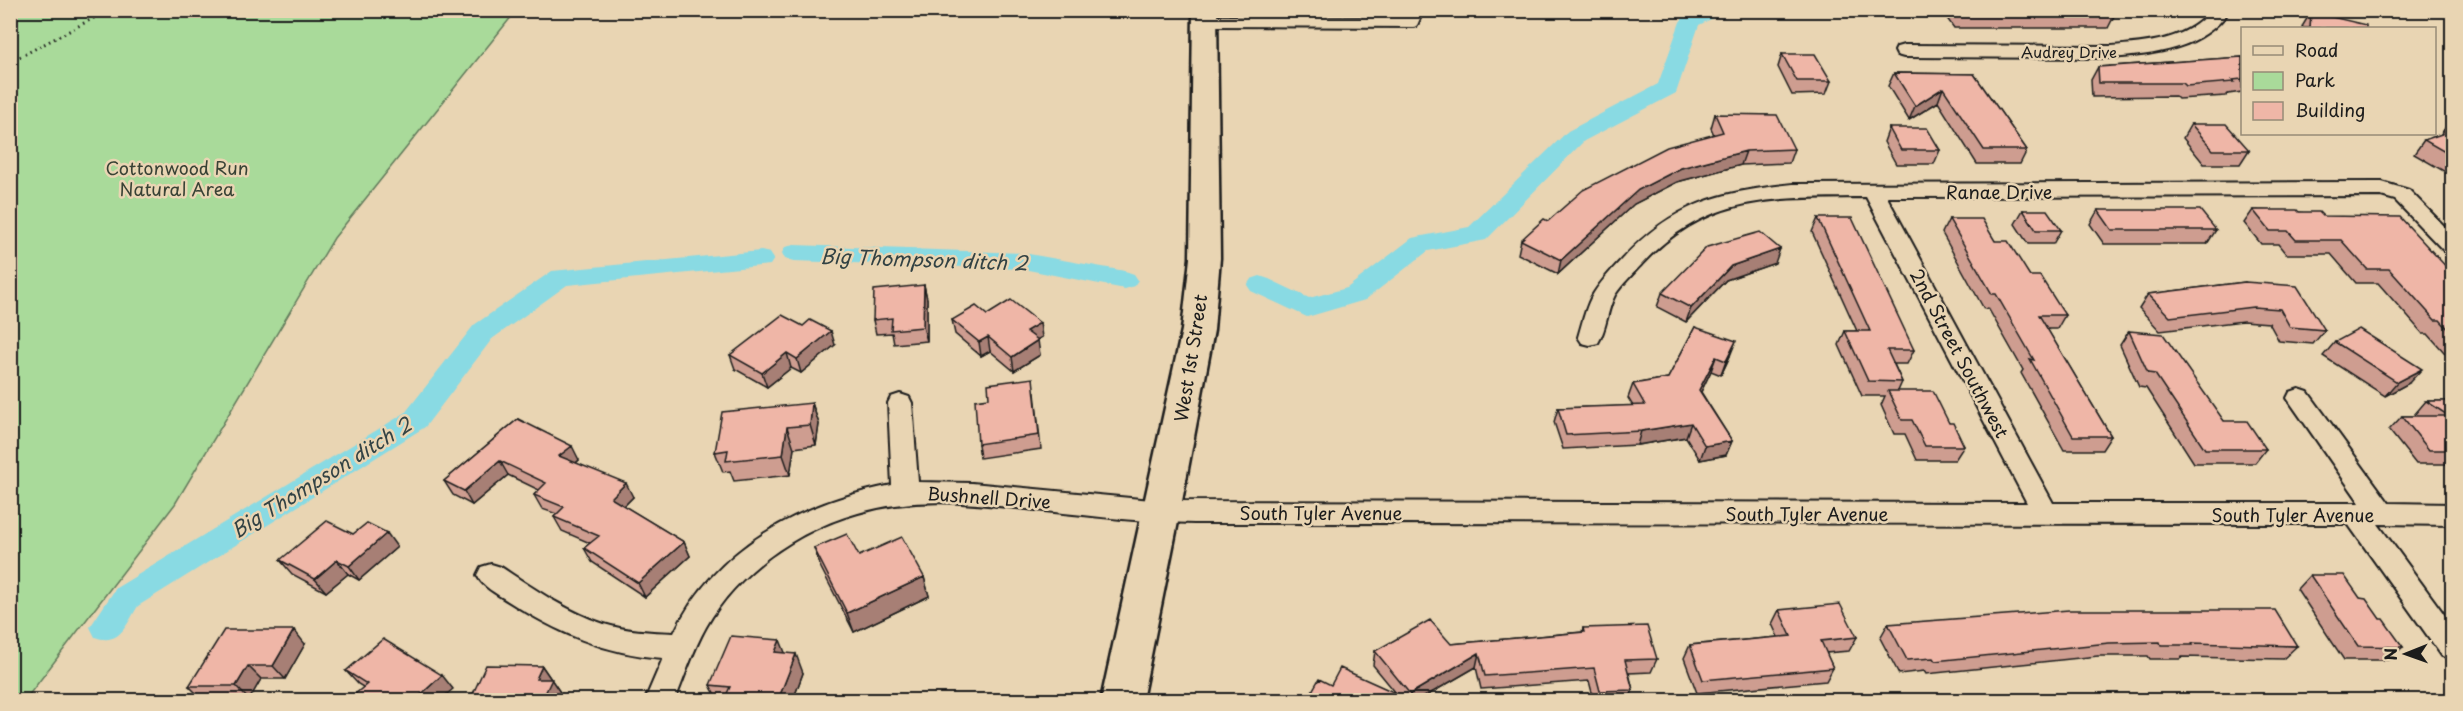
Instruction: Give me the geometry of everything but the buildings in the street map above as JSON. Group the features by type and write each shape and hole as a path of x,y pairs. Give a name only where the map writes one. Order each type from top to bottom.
{"main road":[{"name":"West 1st Street","path":"1121,700 1162,512 1198,330 1205,258 1205,16"}],"street":[{"name":"Audrey Drive","path":"1904,51 2111,52 2138,50 2168,44 2207,28 2221,10"},
{"name":"Ranae Drive","path":"1590,337 1603,296 1640,252 1699,208 1720,201 1762,193 2382,189 2402,195 2452,246"},
{"name":"2nd Street Southwest","path":"1874,192 2046,514"},
{"path":"2299,398 2368,514 2452,647"},
{"path":"900,403 906,493"},
{"name":"Bushnell Drive","path":"660,700 696,617 711,595 745,562 774,540 820,515 884,496 906,493 959,492 1162,512"},
{"name":"South Tyler Avenue","path":"1162,512 2452,514"},
{"path":"491,575 552,614 597,635 624,641 683,646"}],"lane":[{"path":"1205,16 1413,22 1416,15 1411,10"}],"path":[{"path":"10,62 109,10"}],"green space":[{"name":"Cottonwood Run Natural Area","path":"10,11 516,11 334,238 175,504 25,700 10,700"}],"waterway":[{"name":"Big Thompson ditch 2","path":"1260,285 1307,308 1356,294 1421,244 1477,234 1576,136 1668,88 1690,22 1714,10"},
{"name":"Big Thompson ditch 2","path":"794,253 1023,261 1125,280"},
{"name":"Big Thompson ditch 2","path":"106,627 127,597 415,420 483,332 561,277 761,259"}]}
